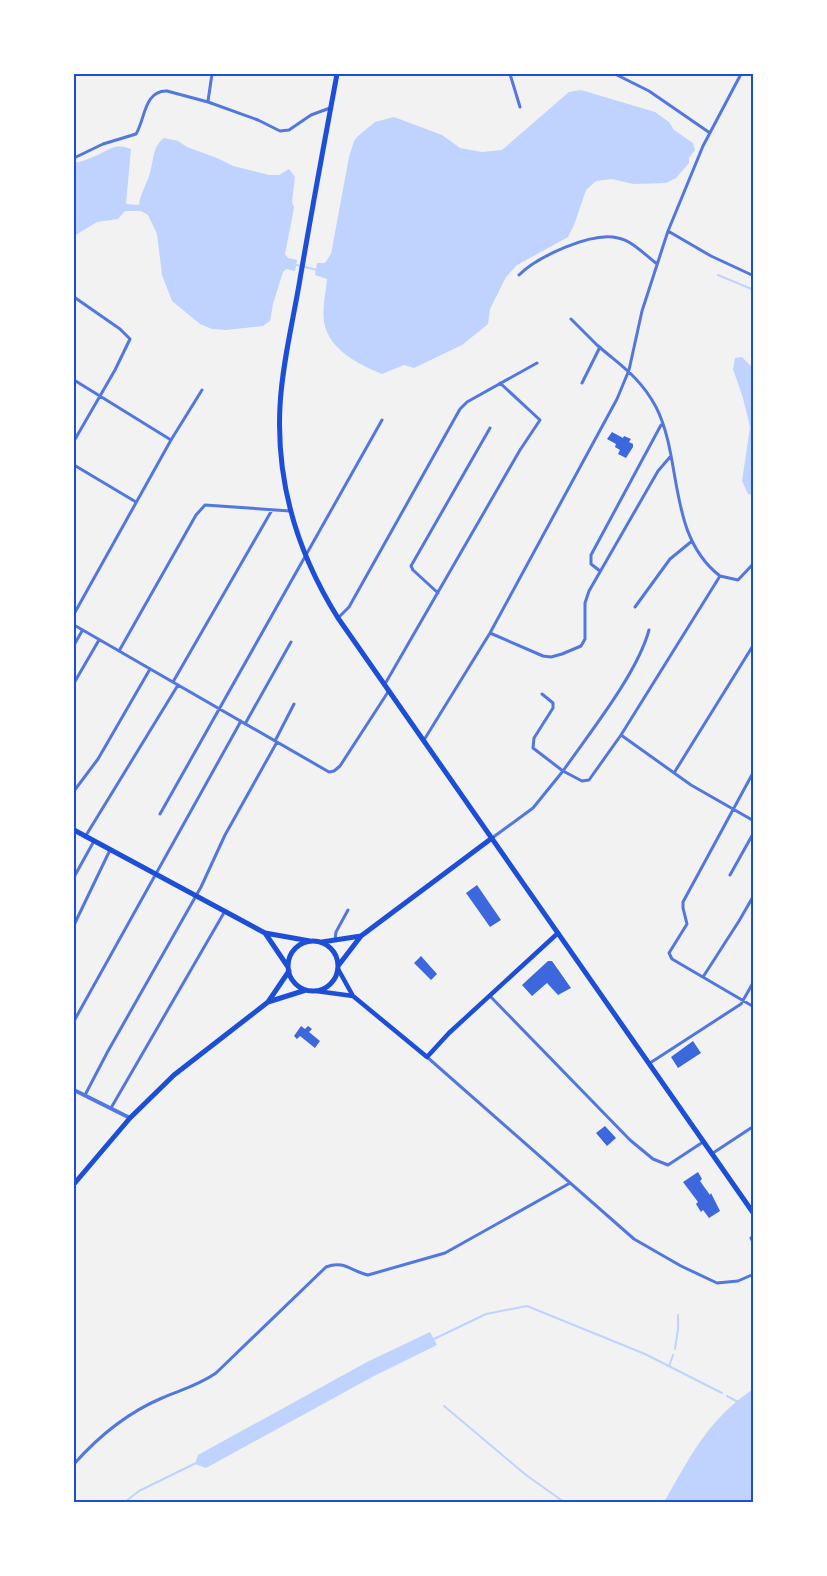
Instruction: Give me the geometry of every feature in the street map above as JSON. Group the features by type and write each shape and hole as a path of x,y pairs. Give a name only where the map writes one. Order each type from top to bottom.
{"main road":[{"path":"337,74 304,253 280,407 285,492 305,555 325,598 386,689 753,1214"},
{"path":"74,830 265,933 321,942 361,936"},
{"path":"316,991 331,984 338,967 361,936 492,838"},
{"path":"265,933 298,986 306,990 353,996"},
{"path":"321,942 333,951 338,967 353,996 427,1057 449,1033 558,933"},
{"path":"268,1002 288,969 294,950 310,941"},
{"path":"74,1184 130,1118 174,1075 268,1002 306,990"}],"street":[{"path":"208,102 212,74"},
{"path":"510,74 520,107"},
{"path":"615,74 649,91 710,133"},
{"path":"423,742 490,633 609,416 629,370 642,311 668,231 710,133 741,74"},
{"path":"74,158 103,144 136,135 148,104 157,92 167,91 208,102 285,132 311,115 330,108"},
{"path":"668,231 711,256 753,276"},
{"path":"519,275 568,245 606,237 623,239 657,264"},
{"path":"74,297 120,329 130,339 74,441"},
{"path":"571,319 600,347 629,370 646,390 662,423 680,508 692,541 702,558 720,576 738,580 753,563"},
{"path":"582,383 600,347"},
{"path":"338,618 349,607 456,414 467,402 537,363"},
{"path":"74,380 171,440"},
{"path":"74,625 325,770 334,771 340,766 386,689 438,593 520,450 540,420 500,383"},
{"path":"74,614 171,440 202,390"},
{"path":"160,814 382,420"},
{"path":"600,572 591,564 591,555 662,423"},
{"path":"438,593 411,566 490,428"},
{"path":"490,633 547,657 562,654 580,646 586,637 586,600 658,471 670,457"},
{"path":"74,465 136,502"},
{"path":"119,651 196,515 205,505 290,511"},
{"path":"173,682 272,510"},
{"path":"635,607 670,559 692,541"},
{"path":"542,694 553,703 553,708 534,738 533,748 563,771 582,781 589,780 621,735 720,576"},
{"path":"74,645 82,630"},
{"path":"492,838 533,808 563,771 616,693 644,647 649,630"},
{"path":"74,682 99,640"},
{"path":"74,1021 291,642"},
{"path":"674,773 753,644"},
{"path":"74,790 98,759 150,669"},
{"path":"86,837 178,685"},
{"path":"85,1095 196,896 225,835 294,704"},
{"path":"621,735 674,773 753,821"},
{"path":"753,771 683,902 682,908 687,924 669,955 753,1007"},
{"path":"730,875 753,832"},
{"path":"74,877 94,841"},
{"path":"74,925 110,849"},
{"path":"703,977 740,921 753,895"},
{"path":"335,940 336,932 348,910"},
{"path":"111,1108 225,911"},
{"path":"650,1064 743,1000 753,981"},
{"path":"490,995 630,1140 652,1159 668,1165 703,1142"},
{"path":"427,1057 634,1239 681,1266 717,1283 738,1281 753,1274"},
{"path":"74,1089 130,1118"},
{"path":"712,1154 753,1126"},
{"path":"74,1464 99,1438 138,1410 204,1382 216,1373 326,1268 334,1264 344,1264 368,1275 445,1253 570,1183"},
{"path":"753,1235 751,1238 753,1244"}],"water":[{"path":"581,90 655,112 669,122 674,130 693,143 695,150 689,158 689,163 676,178 666,183 633,184 612,179 596,181 586,190 568,237 517,265 506,277 490,309 488,324 462,345 414,368 404,365 382,374 354,361 338,348 327,332 324,322 327,279 315,275 317,263 325,263 331,254 349,157 358,136 375,122 394,117 442,135 460,148 482,152 502,150 569,92"},
{"path":"164,138 178,141 233,166 269,175 279,175 289,169 295,177 292,202 294,208 285,254 288,258 297,260 295,271 286,269 283,272 270,321 263,326 226,330 212,329 200,324 172,301 162,275 157,234 148,215 141,211 125,211 118,219 97,222 74,236 74,163 115,147 131,149 126,204 139,205 155,150"},
{"path":"742,357 753,368 753,495 748,494 742,481 750,427 733,369 735,358"},
{"path":"430,1332 437,1345 374,1376 206,1468 195,1464 198,1455 367,1362"},
{"path":"753,1389 753,1502 664,1502 701,1440 723,1414"}],"building":[{"path":"612,432 623,438 624,436 631,439 629,442 633,444 633,447 626,458 618,454 620,450 615,447 616,444 607,439"},
{"path":"477,885 501,920 490,927 466,893"},
{"path":"421,956 437,974 431,980 414,963"},
{"path":"548,961 552,961 571,988 558,995 547,983 532,996 522,985"},
{"path":"301,1026 305,1029 308,1026 312,1029 309,1032 320,1041 315,1048 300,1036 297,1039 294,1036"},
{"path":"693,1041 701,1053 678,1068 671,1057"},
{"path":"605,1126 616,1138 607,1146 596,1133"},
{"path":"698,1172 702,1179 700,1181 710,1195 711,1193 720,1211 709,1218 703,1210 701,1212 696,1204 698,1202 683,1182"}],"waterway":[{"path":"293,264 317,270"},
{"path":"718,275 754,290"},
{"path":"432,1340 486,1314 527,1306 645,1354 722,1393"},
{"path":"675,1349 678,1315"},
{"path":"669,1366 673,1355"},
{"path":"727,1396 738,1402"},
{"path":"444,1406 526,1475 564,1502"},
{"path":"125,1502 139,1491 196,1463"}]}
